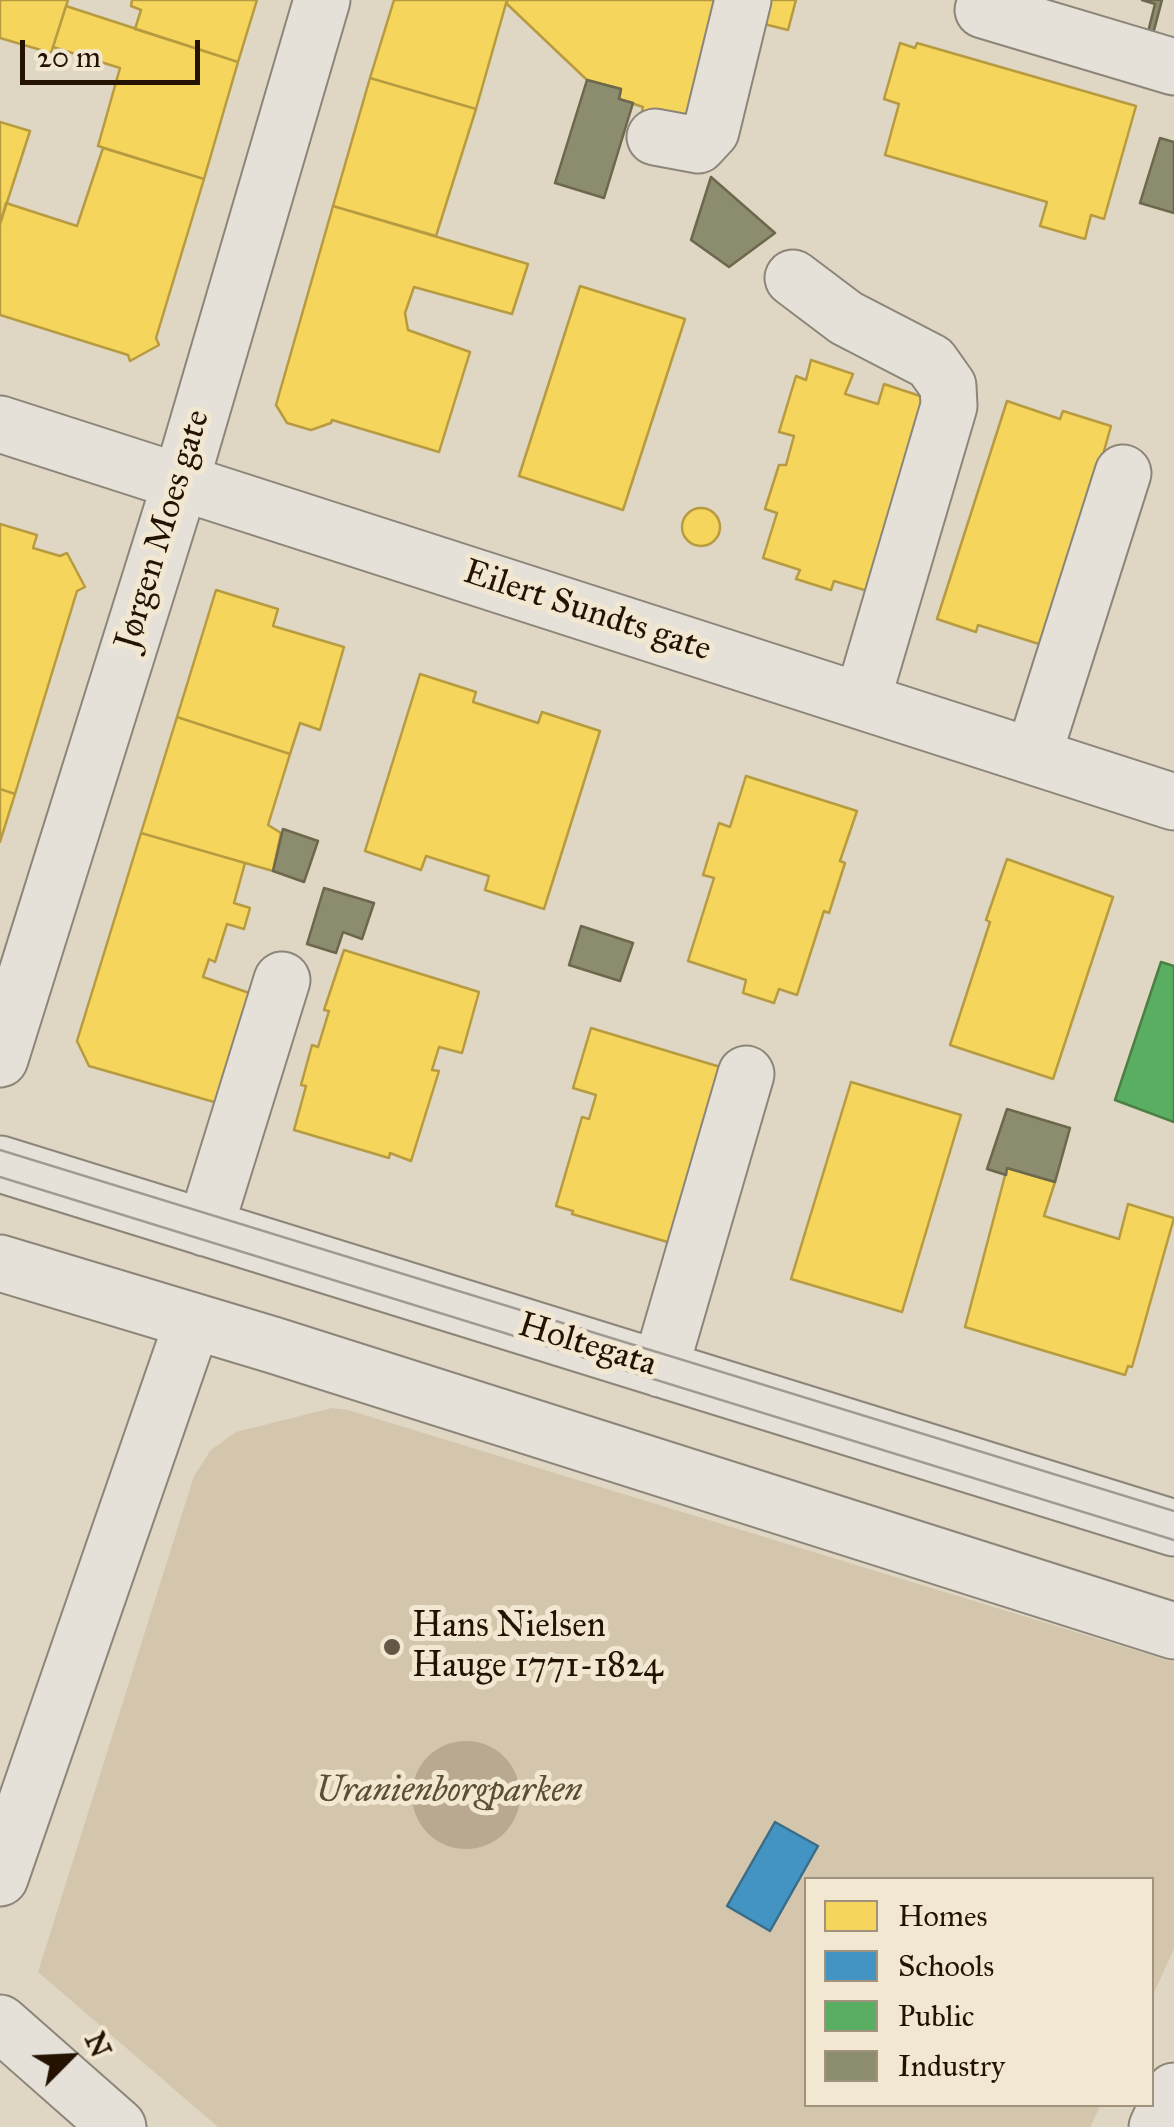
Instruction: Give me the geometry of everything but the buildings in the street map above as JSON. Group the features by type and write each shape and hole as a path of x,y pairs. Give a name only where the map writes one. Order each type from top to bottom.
{"street":[{"name":"Jørgen Moes gate","path":"0,1058 181,481 322,0"},
{"path":"655,137 698,145 712,131 743,0"},
{"path":"983,10 1174,67"},
{"path":"793,278 846,318 931,362 948,386 950,406 862,701"},
{"name":"Eilert Sundts gate","path":"0,424 1174,802"},
{"path":"1033,756 1123,472"},
{"path":"205,1228 282,980"},
{"path":"660,1369 746,1074"},
{"name":"Holtegata","path":"0,1164 1174,1528"},
{"path":"0,1263 1174,1631"},
{"path":"0,1878 193,1321"},
{"path":"0,2023 118,2127"},
{"path":"1158,2127 1174,2092"}],"green space":[{"name":"Uranienborgparken","path":"332,1408 348,1410 1174,1662 1174,1949 1154,1993 1154,1877 804,1877 804,2107 1100,2107 1090,2127 218,2127 38,1972 194,1476 211,1450 236,1432"}],"shaded area":[{"path":"466,1741 487,1745 504,1757 516,1774 520,1795 516,1816 504,1833 487,1845 466,1849 445,1845 428,1833 416,1816 412,1795 416,1774 428,1757 445,1745"}],"tram line":[{"path":"0,1150 1174,1511"},
{"path":"0,1177 1174,1540"}],"place":[{"name":"Hans Nielsen Hauge 1771-1824","path":"392,1647"}]}
